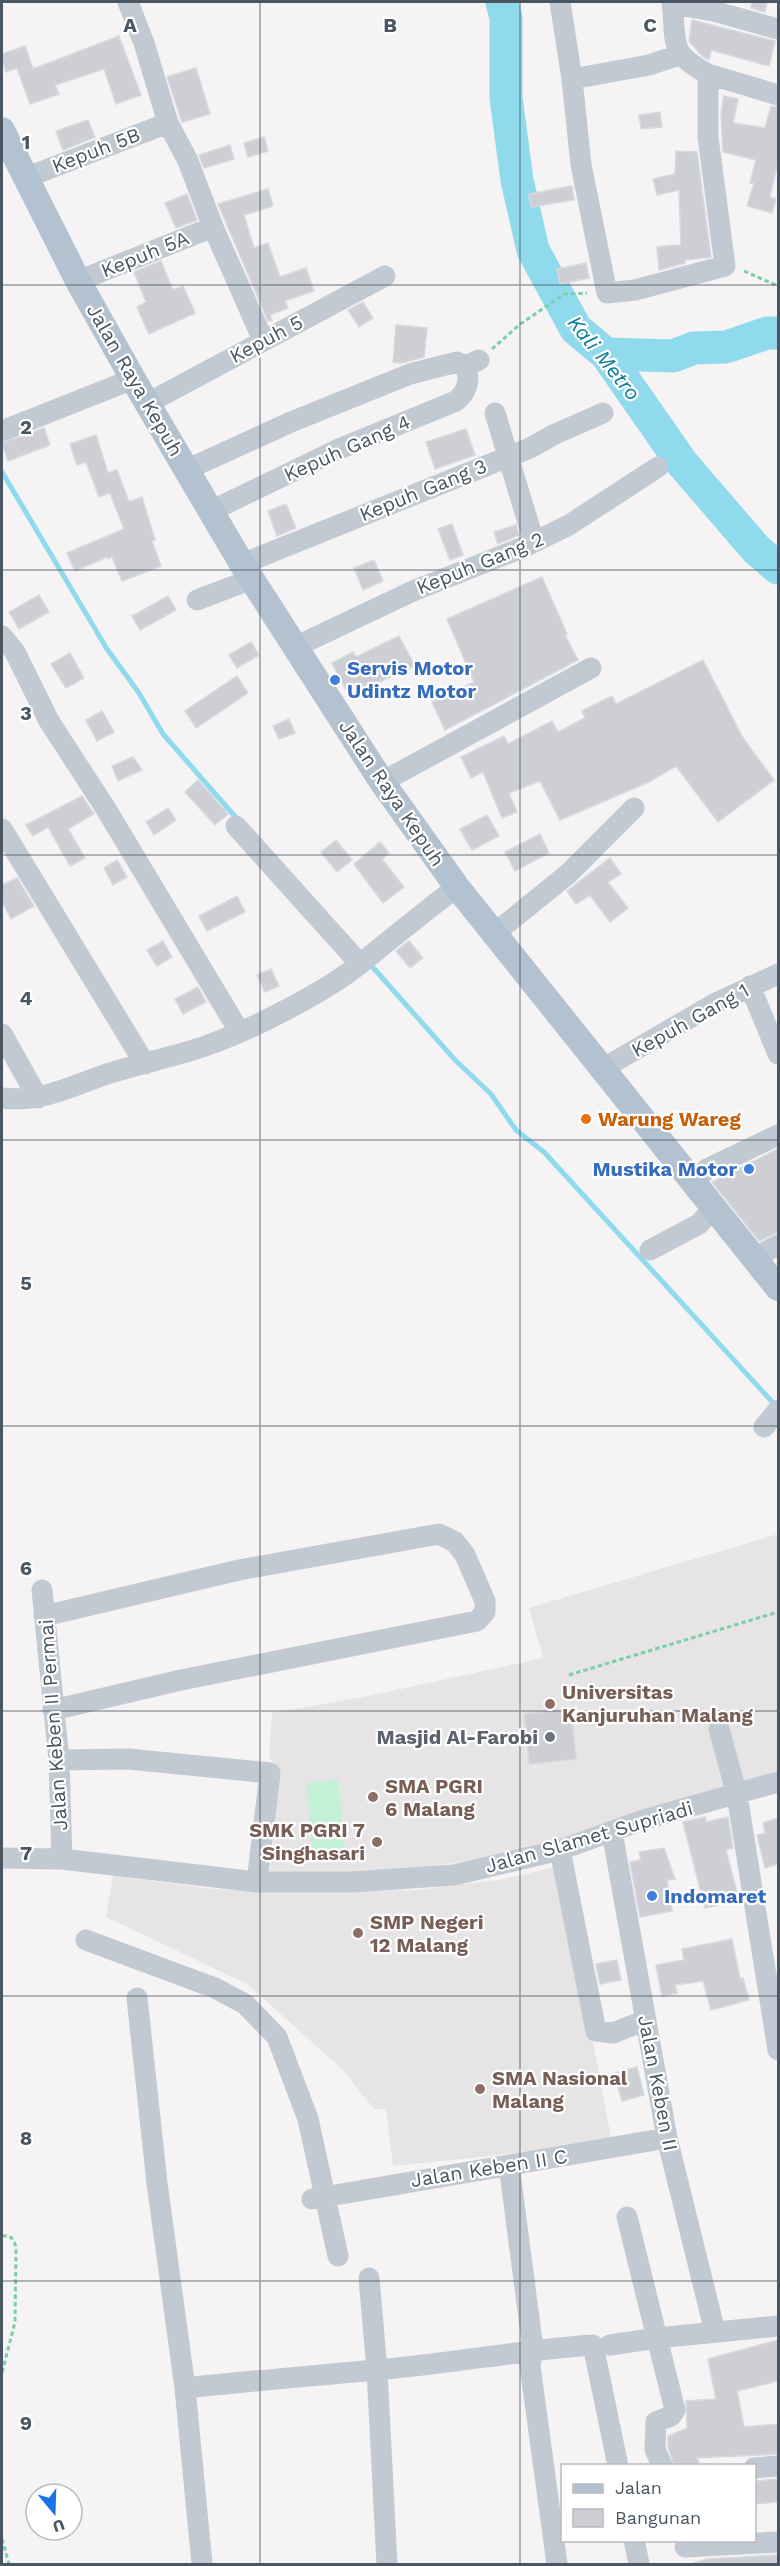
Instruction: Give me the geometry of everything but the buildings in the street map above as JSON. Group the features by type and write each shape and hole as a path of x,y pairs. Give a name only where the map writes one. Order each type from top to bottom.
{"main road":[{"name":"Jalan Raya Kepuh","path":"2,130 78,281 186,470 247,572 382,782 457,887 778,1288"}],"street":[{"path":"128,2 144,43 168,123 188,161 213,227 263,340"},
{"path":"560,2 572,79 581,165 607,293 635,290 725,266 708,137 708,74"},
{"path":"778,29 713,11 673,3 674,39 679,55 689,64 708,74 778,95"},
{"path":"572,79 649,65 679,55"},
{"name":"Kepuh 5B","path":"25,178 168,123"},
{"name":"Kepuh 5A","path":"78,281 213,227"},
{"name":"Kepuh 5","path":"148,404 385,276"},
{"path":"186,470 291,422 410,374 457,362 471,367"},
{"name":"Kepuh Gang 4","path":"211,511 339,449 456,401 464,394 471,367"},
{"path":"2,431 133,379"},
{"path":"495,413 534,543"},
{"name":"Kepuh Gang 3","path":"197,600 247,572 603,413"},
{"name":"Kepuh Gang 2","path":"295,647 413,591 534,543 569,525 658,467"},
{"path":"2,636 15,652 49,721 106,809 239,1031"},
{"path":"382,782 591,668"},
{"path":"495,933 568,874 634,808"},
{"path":"236,826 366,959"},
{"path":"2,829 145,1064"},
{"path":"2,1098 39,1098 209,1045 293,1005 366,959 457,887"},
{"name":"Kepuh Gang 1","path":"602,1069 714,1004 778,974"},
{"path":"750,986 778,1054"},
{"path":"2,1034 39,1098"},
{"path":"693,1182 707,1169 778,1135"},
{"path":"650,1250 699,1224 714,1208"},
{"path":"754,1258 778,1245"},
{"path":"45,1617 239,1570 439,1534 455,1542 465,1555 485,1601 485,1612 477,1621 192,1678 53,1710"},
{"name":"Jalan Keben II Permai","path":"42,1590 60,1760 62,1859"},
{"path":"719,1729 737,1795 778,2050"},
{"path":"60,1760 128,1760 270,1773 257,1882"},
{"name":"Jalan Slamet Supriadi","path":"2,1858 62,1859 257,1882 353,1882 454,1875 560,1850 643,1820 778,1782"},
{"name":"Jalan Keben II","path":"612,1832 667,2138 716,2332"},
{"path":"560,1850 596,2031 613,2033 646,2020"},
{"path":"86,1940 215,1988 246,2004 277,2037 305,2109 319,2198 338,2256"},
{"path":"137,1998 157,2183 185,2388 202,2565"},
{"name":"Jalan Keben II C","path":"319,2198 667,2138"},
{"path":"509,2165 533,2349 530,2366 557,2565"},
{"path":"627,2217 675,2410 671,2416 656,2422 655,2449 661,2464"},
{"path":"369,2278 377,2370 387,2565"},
{"path":"610,2345 778,2326"},
{"path":"185,2388 277,2377 377,2370 533,2349 593,2345 618,2464"},
{"path":"756,2468 778,2466"},
{"path":"634,2542 639,2565"},
{"path":"686,2551 778,2542"}],"path":[{"path":"725,266 741,269 778,286"},
{"path":"471,367 519,325 564,294"},
{"path":"569,1675 778,1612"},
{"path":"2,2236 9,2235 14,2239 16,2247 15,2322 2,2373"},
{"path":"2,2539 9,2565"}],"shaded area":[{"name":"Universitas Kanjuruhan Malang","path":"778,1534 778,1772 512,1855 388,1872 270,1875 279,1770 269,1757 272,1713 373,1695 543,1658 529,1608"},
{"path":"560,1866 612,2143 393,2166 386,2109 374,2109 343,2070 247,1984 106,1917 113,1876 223,1890 335,1892 418,1890 504,1879"}],"green space":[{"path":"338,1779 345,1852 313,1855 306,1783"}],"waterway":[{"name":"Kali Metro","path":"502,2 506,18 506,98 517,180 533,250 576,329 606,354 682,463 756,549 778,568"},
{"path":"606,354 673,356 694,348 726,347 767,333 778,333"},
{"path":"2,472 107,649 139,693 163,734 239,821"},
{"path":"369,963 456,1061 491,1094 516,1130 544,1152 776,1406"}],"place":[{"name":"Servis Motor Udintz Motor","path":"335,680"},
{"name":"Warung Wareg","path":"586,1119"},
{"name":"Mustika Motor","path":"749,1169"},
{"name":"Universitas Kanjuruhan Malang","path":"550,1704"},
{"name":"Masjid Al-Farobi","path":"550,1737"},
{"name":"SMA PGRI 6 Malang","path":"373,1797"},
{"name":"SMK PGRI 7 Singhasari","path":"377,1842"},
{"name":"Indomaret","path":"652,1896"},
{"name":"SMP Negeri 12 Malang","path":"358,1933"},
{"name":"SMA Nasional Malang","path":"480,2089"}]}
